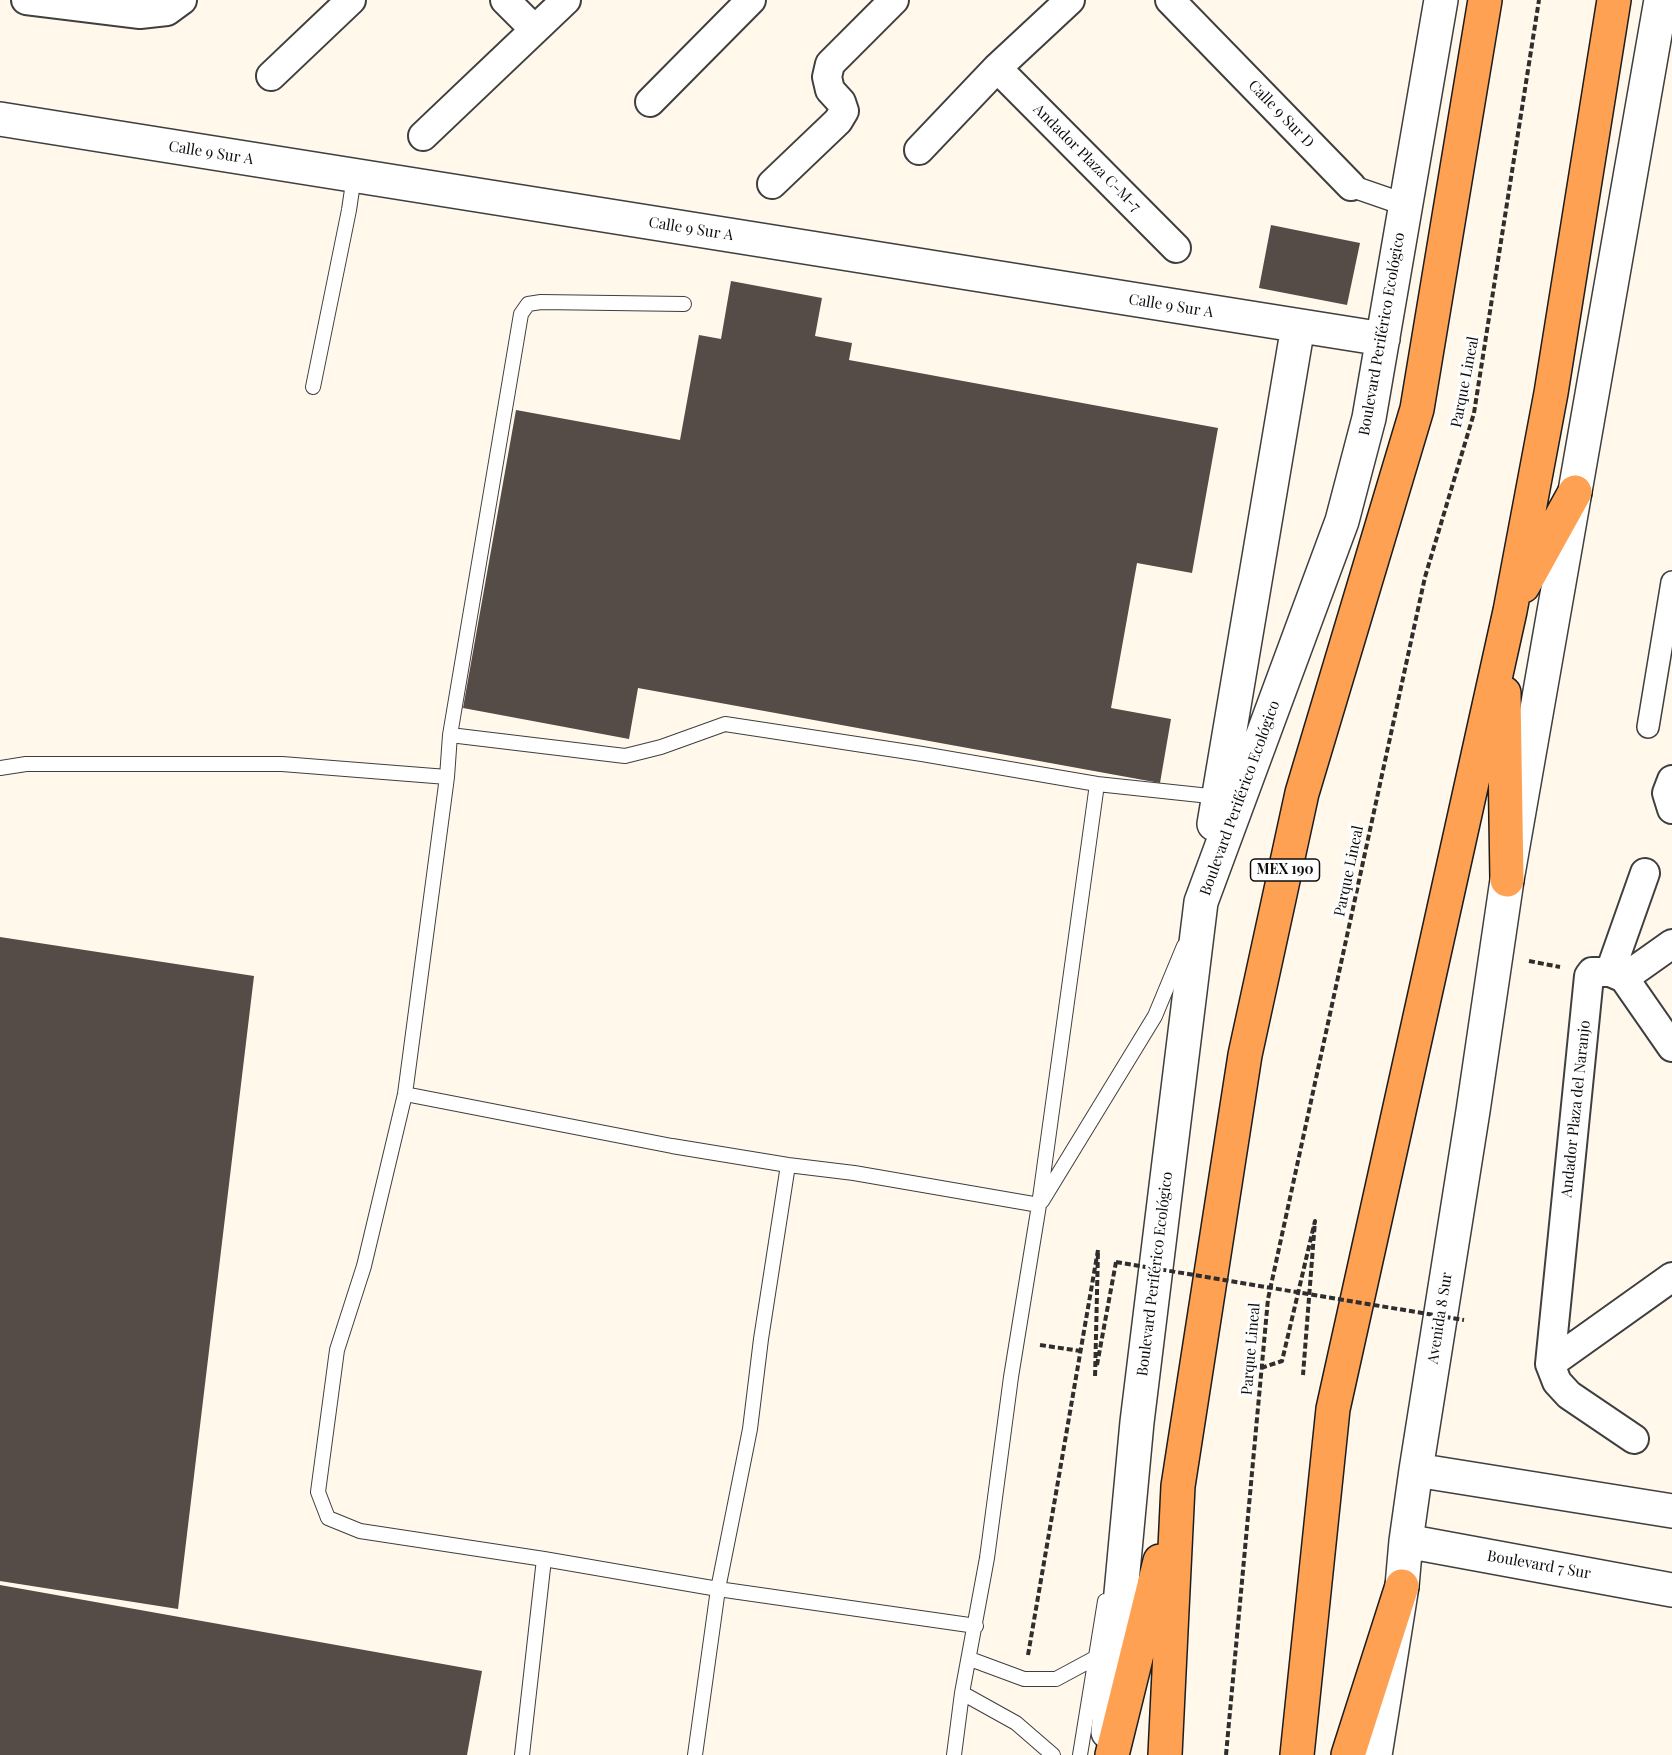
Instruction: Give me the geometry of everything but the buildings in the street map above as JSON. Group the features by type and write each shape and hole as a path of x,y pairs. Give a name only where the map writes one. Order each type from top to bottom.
{"highway":[{"name":"MEX 190","path":"1165,1755 1178,1486 1245,1055 1302,793 1418,409 1485,0"},
{"path":"1297,1755 1334,1408 1507,624 1551,393 1614,0"},
{"path":"1507,880 1507,624 1575,492"},
{"path":"1113,1755 1178,1486"},
{"path":"1348,1755 1402,1586"}],"street":[{"path":"26,0 140,14 175,5"},
{"path":"271,76 351,0"},
{"path":"505,0 534,29"},
{"path":"423,136 566,0"},
{"path":"650,102 752,0"},
{"path":"772,184 838,121 844,111 842,102 830,90 827,77 830,64 894,0"},
{"path":"920,150 997,68 1070,0"},
{"name":"Calle 9 Sur D","path":"1170,0 1351,186 1406,205"},
{"name":"Boulevard Periférico Ecológico","path":"1106,1755 1137,1422 1201,902 1342,520 1369,418 1441,0"},
{"path":"1507,880 1661,0"},
{"name":"Andador Plaza C-M-7","path":"997,68 1176,248"},
{"name":"Calle 9 Sur A","path":"0,119 1383,339"},
{"path":"1201,902 1298,326"},
{"path":"1648,727 1672,582"},
{"name":"Andador Plaza del Naranjo","path":"1550,1364 1589,976 1609,974 1645,873"},
{"name":"Avenida 8 Sur","path":"1375,1755 1402,1586 1416,1470 1507,880"},
{"path":"1672,944 1609,974 1672,1047"},
{"path":"1634,1439 1569,1395 1557,1382 1550,1364 1672,1277"},
{"path":"1416,1470 1672,1511"},
{"name":"Boulevard 7 Sur","path":"1406,1541 1672,1590"}],"lane":[{"path":"313,387 354,176"},
{"path":"684,304 541,302 528,304 521,314 450,735 447,777 405,1094 364,1266 337,1350 318,1492 328,1518 360,1532 544,1559 718,1589 976,1626"},
{"path":"450,735 625,756 661,747 725,724 1097,784 1219,797"},
{"path":"0,768 26,764 282,764 447,777"},
{"path":"954,1755 976,1626 1039,1205 1097,784"},
{"path":"1039,1205 1155,1016 1201,902"},
{"path":"405,1094 672,1146 854,1173 1039,1205"},
{"path":"694,1755 718,1589 750,1429 760,1339 788,1165"},
{"path":"1080,1755 1137,1422"},
{"path":"522,1755 544,1559"},
{"path":"969,1659 1024,1679 1056,1679 1095,1658"},
{"path":"963,1693 1016,1723 1053,1755"}],"path":[{"name":"Parque Lineal","path":"1226,1755 1268,1299 1423,588 1474,413 1539,0"},
{"path":"1496,956 1609,974"},
{"path":"1261,1368 1282,1361 1315,1221 1304,1383 1310,1359"},
{"path":"1024,1679 1098,1250 1095,1378 1116,1262 1464,1320"},
{"path":"1017,1341 1081,1351"}]}
